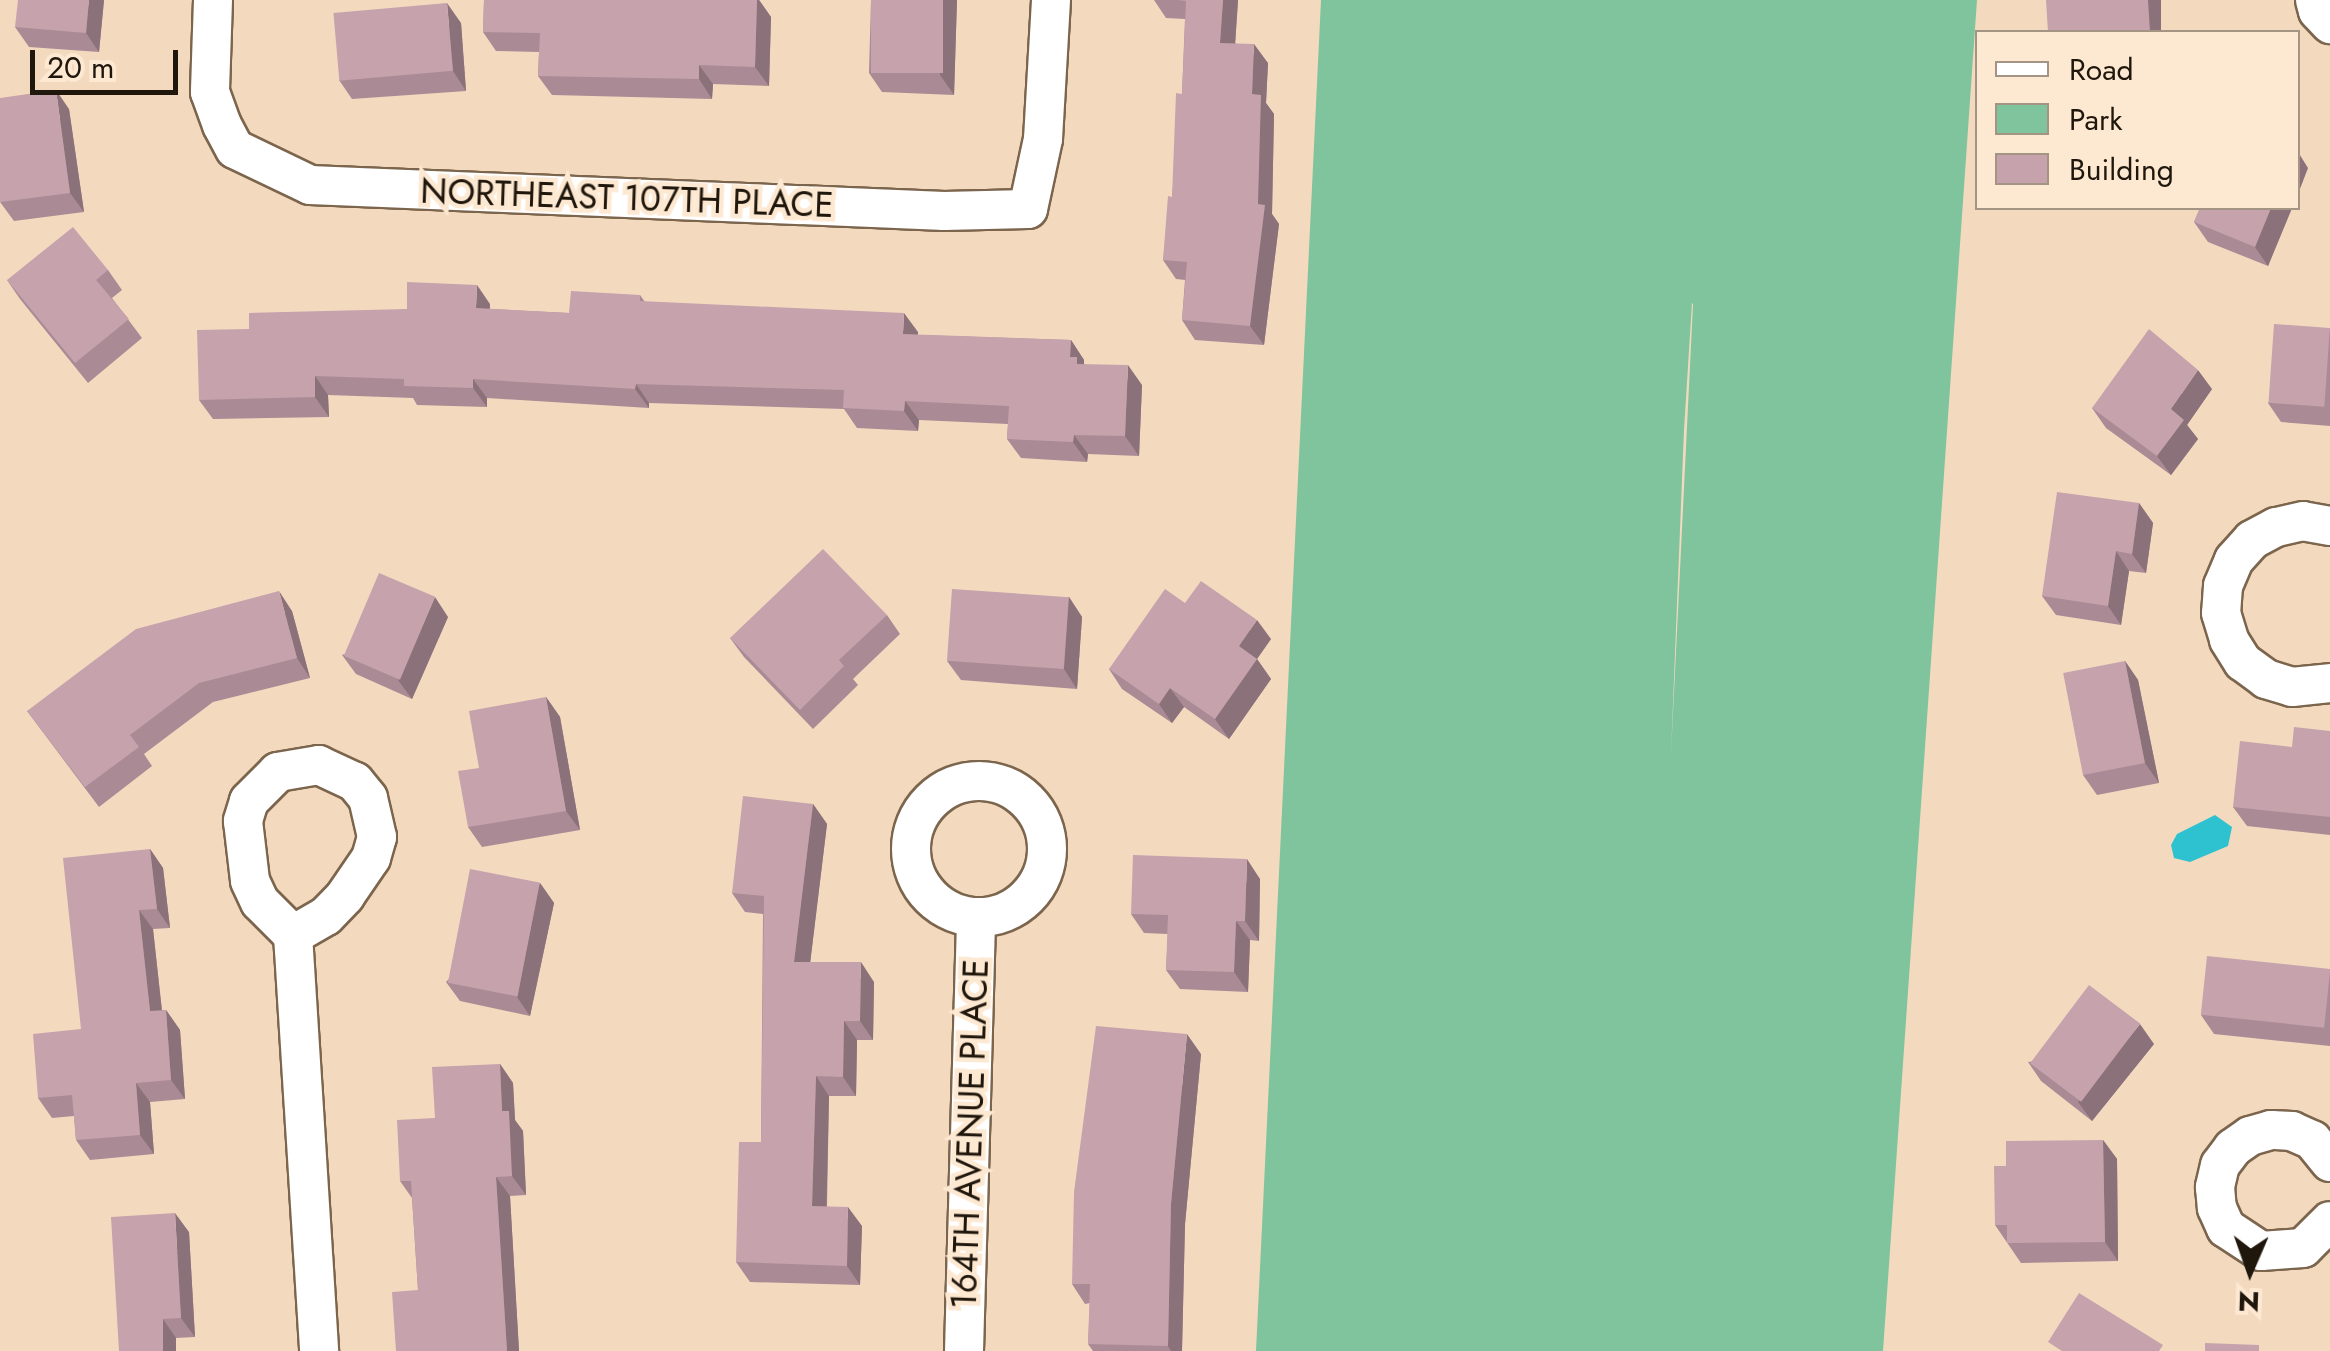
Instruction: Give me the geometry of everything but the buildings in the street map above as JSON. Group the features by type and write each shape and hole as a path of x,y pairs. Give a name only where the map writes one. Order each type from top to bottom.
{"street":[{"name":"NORTHEAST 107TH PLACE","path":"213,0 210,92 235,149 310,186 944,211 1028,209 1043,139 1050,0"},
{"path":"2315,0 2318,12 2330,24"},
{"path":"2330,526 2303,521 2276,527 2252,540 2234,560 2223,586 2221,613 2228,640 2244,662 2266,679 2292,687 2330,683"},
{"name":"164TH AVENUE PLACE","path":"964,1351 976,917"},
{"path":"294,935 319,1351"},
{"path":"2330,1162 2312,1140 2292,1132 2271,1130 2250,1136 2232,1148 2220,1165 2214,1186 2216,1208 2226,1228 2261,1251 2282,1253 2304,1248 2330,1222"}],"green space":[{"path":"1321,0 1977,0 1883,1351 1256,1351","holes":["1693,304 1671,754 1684,430"]}],"water":[{"path":"2215,815 2232,827 2228,846 2190,862 2174,858 2171,845 2177,834"}]}
